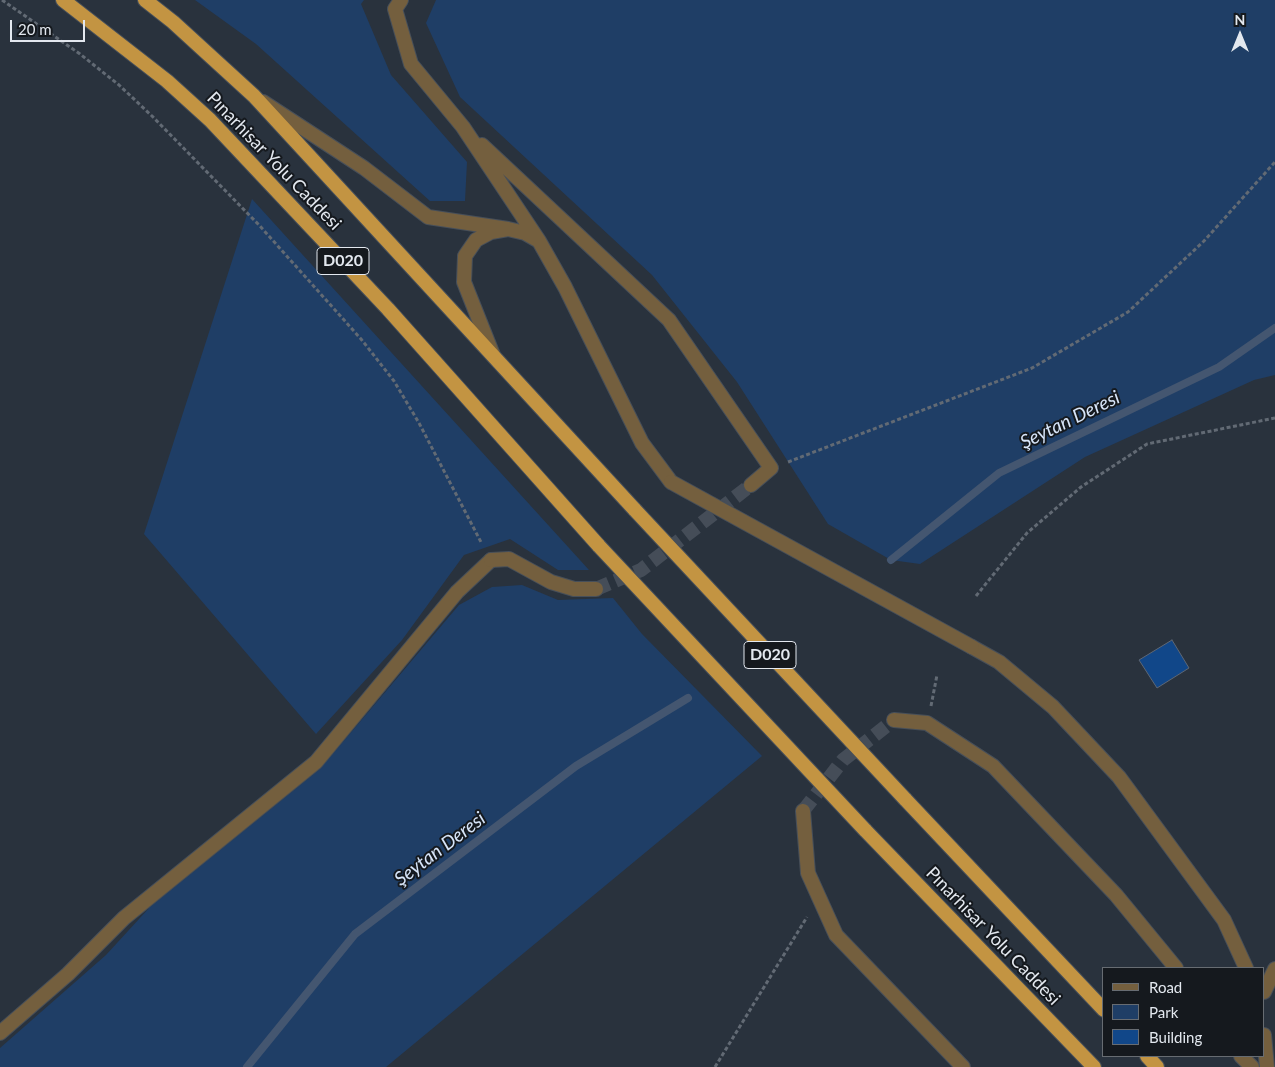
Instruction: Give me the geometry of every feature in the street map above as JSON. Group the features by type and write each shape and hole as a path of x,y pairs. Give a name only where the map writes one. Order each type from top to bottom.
{"highway":[{"name":"Pınarhisar Yolu Caddesi","path":"64,0 167,81 210,120 388,309 599,546 865,830 1094,1067"},
{"name":"Pınarhisar Yolu Caddesi","path":"145,0 173,22 254,96 635,510 1102,1008"},
{"path":"1148,1057 1157,1067"}],"street":[{"path":"401,0 396,9 411,64 463,127 539,241 565,287 642,443 671,482 999,662 1053,707 1120,777 1224,920 1246,967"},
{"path":"254,96 364,168 428,217 525,233 539,241"},
{"path":"463,127 669,320 771,468 751,485"},
{"path":"494,357 464,282 465,256 476,240 491,232 508,230"},
{"path":"0,1033 68,974 124,918 316,762 457,592 491,560 509,559 551,582 574,588 596,588"},
{"path":"894,720 927,723 993,766 1116,895 1175,967"},
{"path":"803,811 808,874 836,935 963,1067"},
{"path":"1265,990 1275,969"},
{"path":"1265,1046 1267,1067"},
{"path":"1242,1057 1252,1067"}],"path":[{"path":"2,0 80,54 119,85 152,116 259,225 361,339 394,381 419,423 462,510 491,560"},
{"path":"771,468 1032,368 1128,312 1204,241 1275,162"},
{"path":"976,596 1027,534 1081,487 1147,444 1275,418"},
{"path":"927,723 937,675"},
{"path":"715,1067 819,898"}],"green space":[{"path":"195,0 364,0 361,4 391,75 467,162 465,201 430,201 256,44"},
{"path":"436,0 1275,0 1275,375 1254,380 1085,457 920,564 891,560 828,524 737,382 652,275 460,97 426,23"},
{"path":"252,199 589,570 558,570 510,539 464,555 402,640 316,734 144,534"},
{"path":"522,585 558,600 613,598 642,634 762,756 386,1067 0,1067 0,1048 106,955 150,907 320,769 459,605 492,587"}],"building":[{"path":"1172,640 1189,668 1157,688 1139,660"}],"waterway":[{"name":"Şeytan Deresi","path":"891,560 999,473 1219,367 1275,328"},
{"name":"Şeytan Deresi","path":"247,1067 355,934 576,766 688,698"}],"tunnel":[{"path":"596,589 641,570 751,485"},
{"path":"803,811 843,760 894,720"}]}
